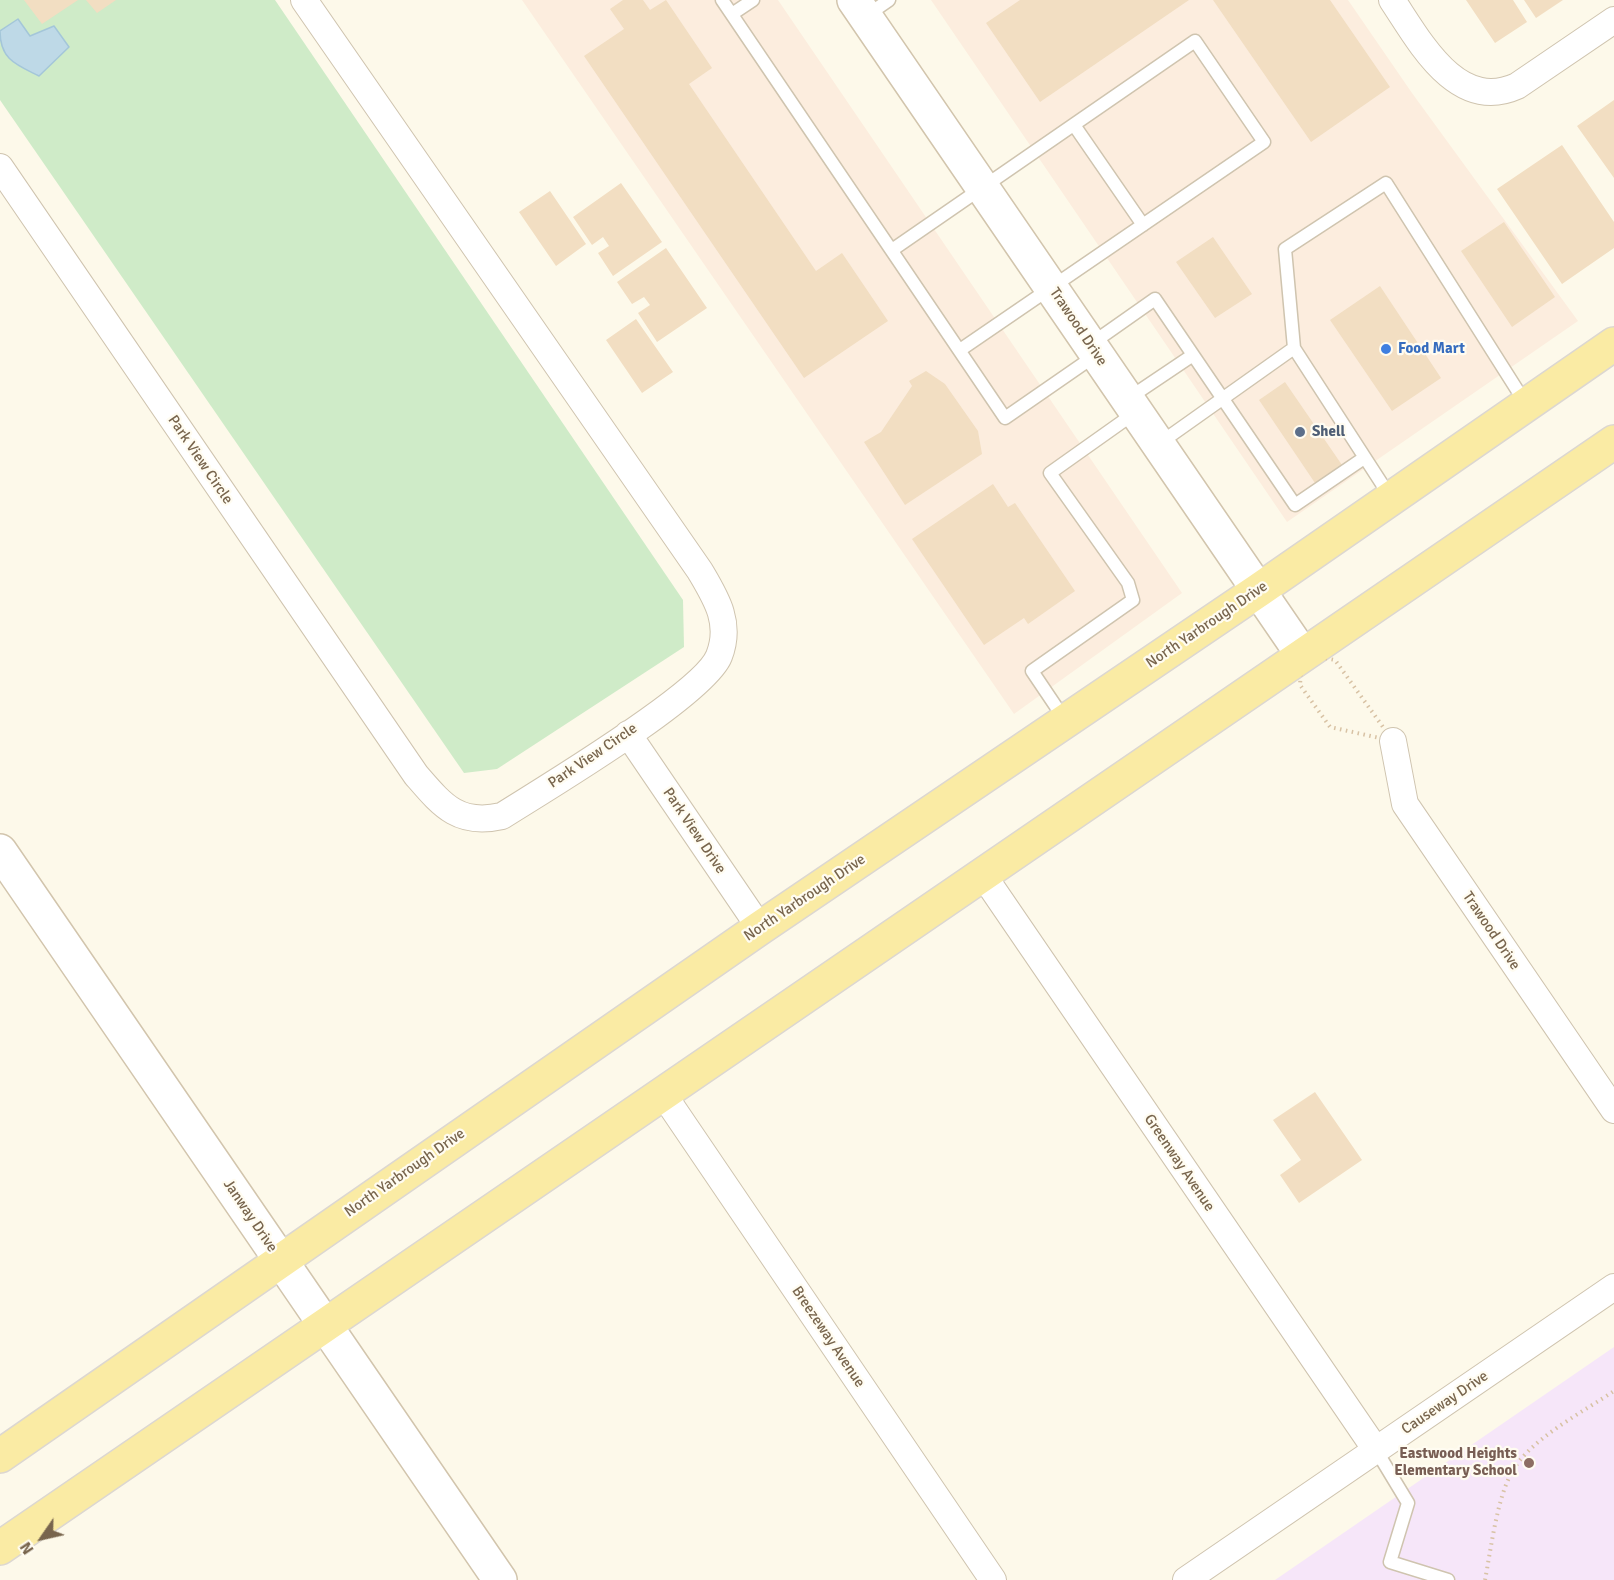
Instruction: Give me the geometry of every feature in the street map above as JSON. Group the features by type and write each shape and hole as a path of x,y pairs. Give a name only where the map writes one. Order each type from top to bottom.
{"main road":[{"name":"North Yarbrough Drive","path":"0,1456 280,1259 760,928 1259,590 1614,345"},
{"path":"0,1548 323,1324 663,1094 1614,442"}],"street":[{"name":"Park View Circle","path":"0,167 416,775 453,813 477,819 501,816 628,734 703,677 719,657 725,623 720,604 693,561 304,0"},
{"path":"1392,0 1441,67 1466,88 1484,94 1502,93 1517,86 1614,20"},
{"name":"Trawood Drive","path":"869,5 983,188 1302,654"},
{"name":"Park View Drive","path":"628,734 760,928"},
{"name":"Trawood Drive","path":"1393,741 1405,804 1614,1110"},
{"name":"Janway Drive","path":"0,851 500,1580"},
{"name":"Greenway Avenue","path":"983,875 1376,1450"},
{"name":"Breezeway Avenue","path":"663,1094 993,1580"},
{"name":"Causeway Drive","path":"1186,1580 1213,1570 1376,1450 1614,1287"}],"lane":[{"path":"722,0 1005,418 1094,350 1155,299 1295,505 1364,458"},
{"path":"732,14 753,0"},
{"path":"892,250 1195,41 1264,142 960,350"},
{"path":"1074,125 1143,225"},
{"path":"1391,499 1294,348 1285,249 1386,183 1526,405"},
{"path":"1158,444 1294,348"},
{"path":"1066,721 1032,671 1133,600 1128,583 1050,473 1192,355"},
{"path":"1376,1450 1408,1503 1390,1562 1448,1580"}],"path":[{"path":"1302,654 1335,660 1393,741 1330,727 1300,685 1302,654"},
{"path":"1485,1580 1506,1486 1512,1470 1539,1442 1614,1391"}],"shaded area":[{"path":"522,0 778,0 1182,593 1014,714"},
{"path":"931,0 1348,0 1412,93 1578,321 1287,522"},
{"name":"Eastwood Heights Elementary School","path":"1614,1347 1614,1580 1275,1580"}],"green space":[{"path":"0,0 275,0 683,600 684,647 497,769 464,773 0,100"}],"water":[{"path":"18,19 30,36 54,26 69,47 39,76 17,65 3,49 0,31"}],"building":[{"path":"24,0 78,0 42,24"},
{"path":"86,0 116,0 97,13"},
{"path":"623,0 643,0 650,10 666,0 712,68 689,84 816,271 842,253 888,321 804,378 584,56 624,29 610,9"},
{"path":"1020,0 1189,0 1040,102 986,23"},
{"path":"1213,0 1330,0 1390,87 1311,142"},
{"path":"1466,0 1513,0 1527,22 1495,43"},
{"path":"1524,0 1563,0 1536,18"},
{"path":"1614,100 1614,178 1577,126"},
{"path":"1562,145 1614,222 1614,248 1562,284 1497,189"},
{"path":"621,183 662,242 613,276 598,253 609,246 603,237 592,245 573,217"},
{"path":"550,191 586,244 556,266 519,212"},
{"path":"1504,222 1555,297 1512,327 1461,251"},
{"path":"1213,237 1252,294 1215,318 1176,262"},
{"path":"666,248 707,308 657,342 638,313 650,305 644,297 632,304 617,282"},
{"name":"Food Mart","path":"1380,286 1441,378 1392,411 1330,320"},
{"path":"636,319 673,372 642,393 606,340"},
{"path":"926,371 945,384 978,431 982,454 905,505 864,442 881,432 912,386 909,381"},
{"name":"Shell","path":"1285,382 1342,465 1315,483 1259,400"},
{"path":"993,484 1008,507 1015,503 1075,591 1028,624 1024,618 984,645 912,539"},
{"path":"1315,1092 1362,1160 1299,1203 1280,1175 1301,1160 1273,1120"}],"place":[{"name":"Food Mart","path":"1386,349"},
{"name":"Shell","path":"1300,432"},
{"name":"Eastwood Heights Elementary School","path":"1529,1463"}]}
